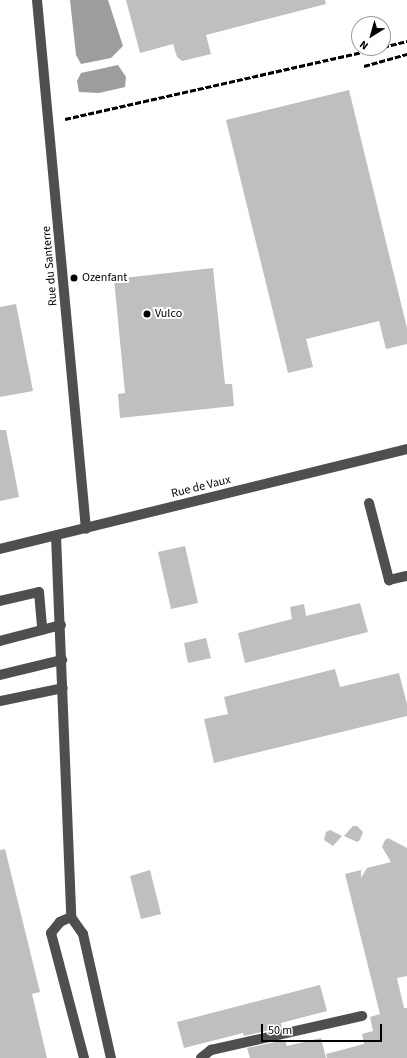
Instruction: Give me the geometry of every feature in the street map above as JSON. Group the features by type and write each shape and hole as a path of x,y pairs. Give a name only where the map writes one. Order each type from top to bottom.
{"street":[{"name":"Rue du Santerre","path":"37,0 86,529"},
{"name":"Rue de Vaux","path":"0,549 407,449"},
{"path":"369,502 389,580 407,576"},
{"path":"56,536 64,688 71,917 83,934 111,1058"},
{"path":"0,602 39,592 42,630"},
{"path":"0,641 61,625"},
{"path":"0,675 62,660"},
{"path":"0,701 64,688"},
{"path":"71,917 60,922 51,933 84,1058"},
{"path":"201,1058 211,1050 362,1016"}],"shaded area":[{"path":"70,0 108,0 123,46 111,58 81,64 76,55"},
{"path":"118,65 126,77 125,87 99,93 79,92 77,81 81,73"}],"building":[{"path":"126,0 325,0 326,4 206,35 211,54 182,61 177,57 173,44 140,53"},
{"path":"349,90 407,328 407,344 386,349 379,321 306,339 313,367 288,373 226,120"},
{"path":"213,268 225,384 232,384 234,406 120,418 118,394 125,393 114,279"},
{"path":"16,304 33,391 0,397 0,307"},
{"path":"0,430 6,430 19,497 0,501"},
{"path":"185,546 198,603 171,609 158,552"},
{"path":"360,603 368,632 245,663 238,633 292,619 290,607 304,604 306,616"},
{"path":"206,638 211,658 188,663 184,643"},
{"path":"335,669 340,687 399,673 407,704 407,716 214,763 204,719 228,714 224,697"},
{"path":"353,826 357,826 363,832 360,840 357,842 344,836"},
{"path":"330,830 342,836 333,846 324,840 326,832"},
{"path":"388,838 407,848 407,976 397,978 404,1008 407,1008 407,1058 327,1058 326,1054 364,1044 362,1034 373,1031 370,1017 380,1014 345,874 361,870 361,878 367,868 391,862 382,847 385,840"},
{"path":"5,849 40,992 32,994 47,1058 0,1058 0,850"},
{"path":"150,870 161,914 141,919 130,876"},
{"path":"320,985 327,1011 281,1023 282,1027 244,1036 243,1033 184,1048 177,1022"},
{"path":"321,1038 326,1058 250,1058 247,1048 285,1040 287,1046"}],"railway":[{"path":"391,45 407,41"},
{"path":"364,66 407,54"},
{"path":"65,119 351,55"}],"place":[{"name":"Ozenfant","path":"74,278"},
{"name":"Vulco","path":"147,314"}]}
